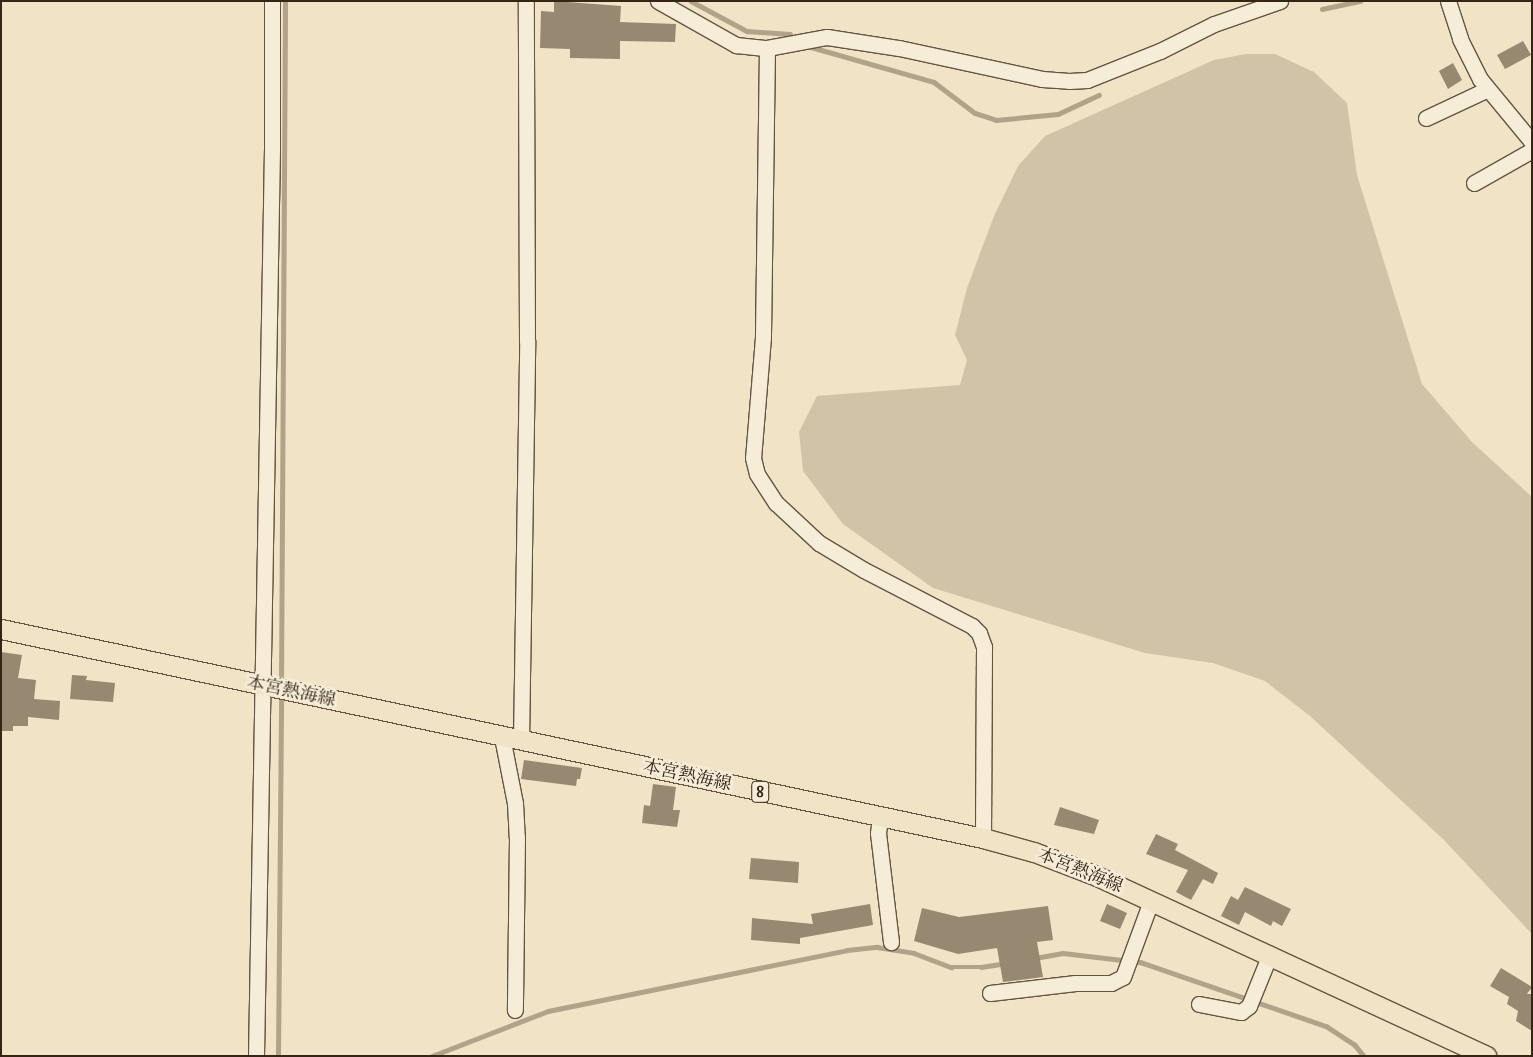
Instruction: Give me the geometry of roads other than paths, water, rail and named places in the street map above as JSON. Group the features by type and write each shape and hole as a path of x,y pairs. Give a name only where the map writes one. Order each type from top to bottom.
{"main road":[{"name":"本宮熱海線","path":"1,629 983,838 1034,852 1270,954 1486,1056"}],"street":[{"path":"256,1056 272,149 272,1"},
{"path":"521,741 527,342 526,1"},
{"path":"658,1 736,45 767,48 827,36 900,48 1042,79 1087,80 1160,51 1214,24 1280,1"},
{"path":"1448,1 1460,39 1488,89 1532,142"},
{"path":"767,48 763,337 752,436 757,474 776,503 819,543 864,570 972,626 979,634 984,647 983,838"},
{"path":"1426,118 1488,89"},
{"path":"1474,183 1532,150"},
{"path":"502,737 515,803 517,838 514,1010"},
{"path":"880,817 878,834 891,942"},
{"path":"990,993 1075,983 1111,983 1122,977 1151,901"},
{"path":"1198,1004 1241,1012 1251,1004 1270,954"}],"waterway":[{"path":"281,685 285,1"},
{"path":"691,1 747,31 790,34"},
{"path":"1322,9 1360,1"},
{"path":"811,47 934,82 975,113 996,120 1058,114 1099,95"},
{"path":"278,1056 281,693"},
{"path":"432,1056 548,1011 847,950 877,947 914,953 951,967 981,967 1005,963"},
{"path":"1035,958 1063,953 1140,962 1326,1026 1355,1045 1364,1056"}]}
